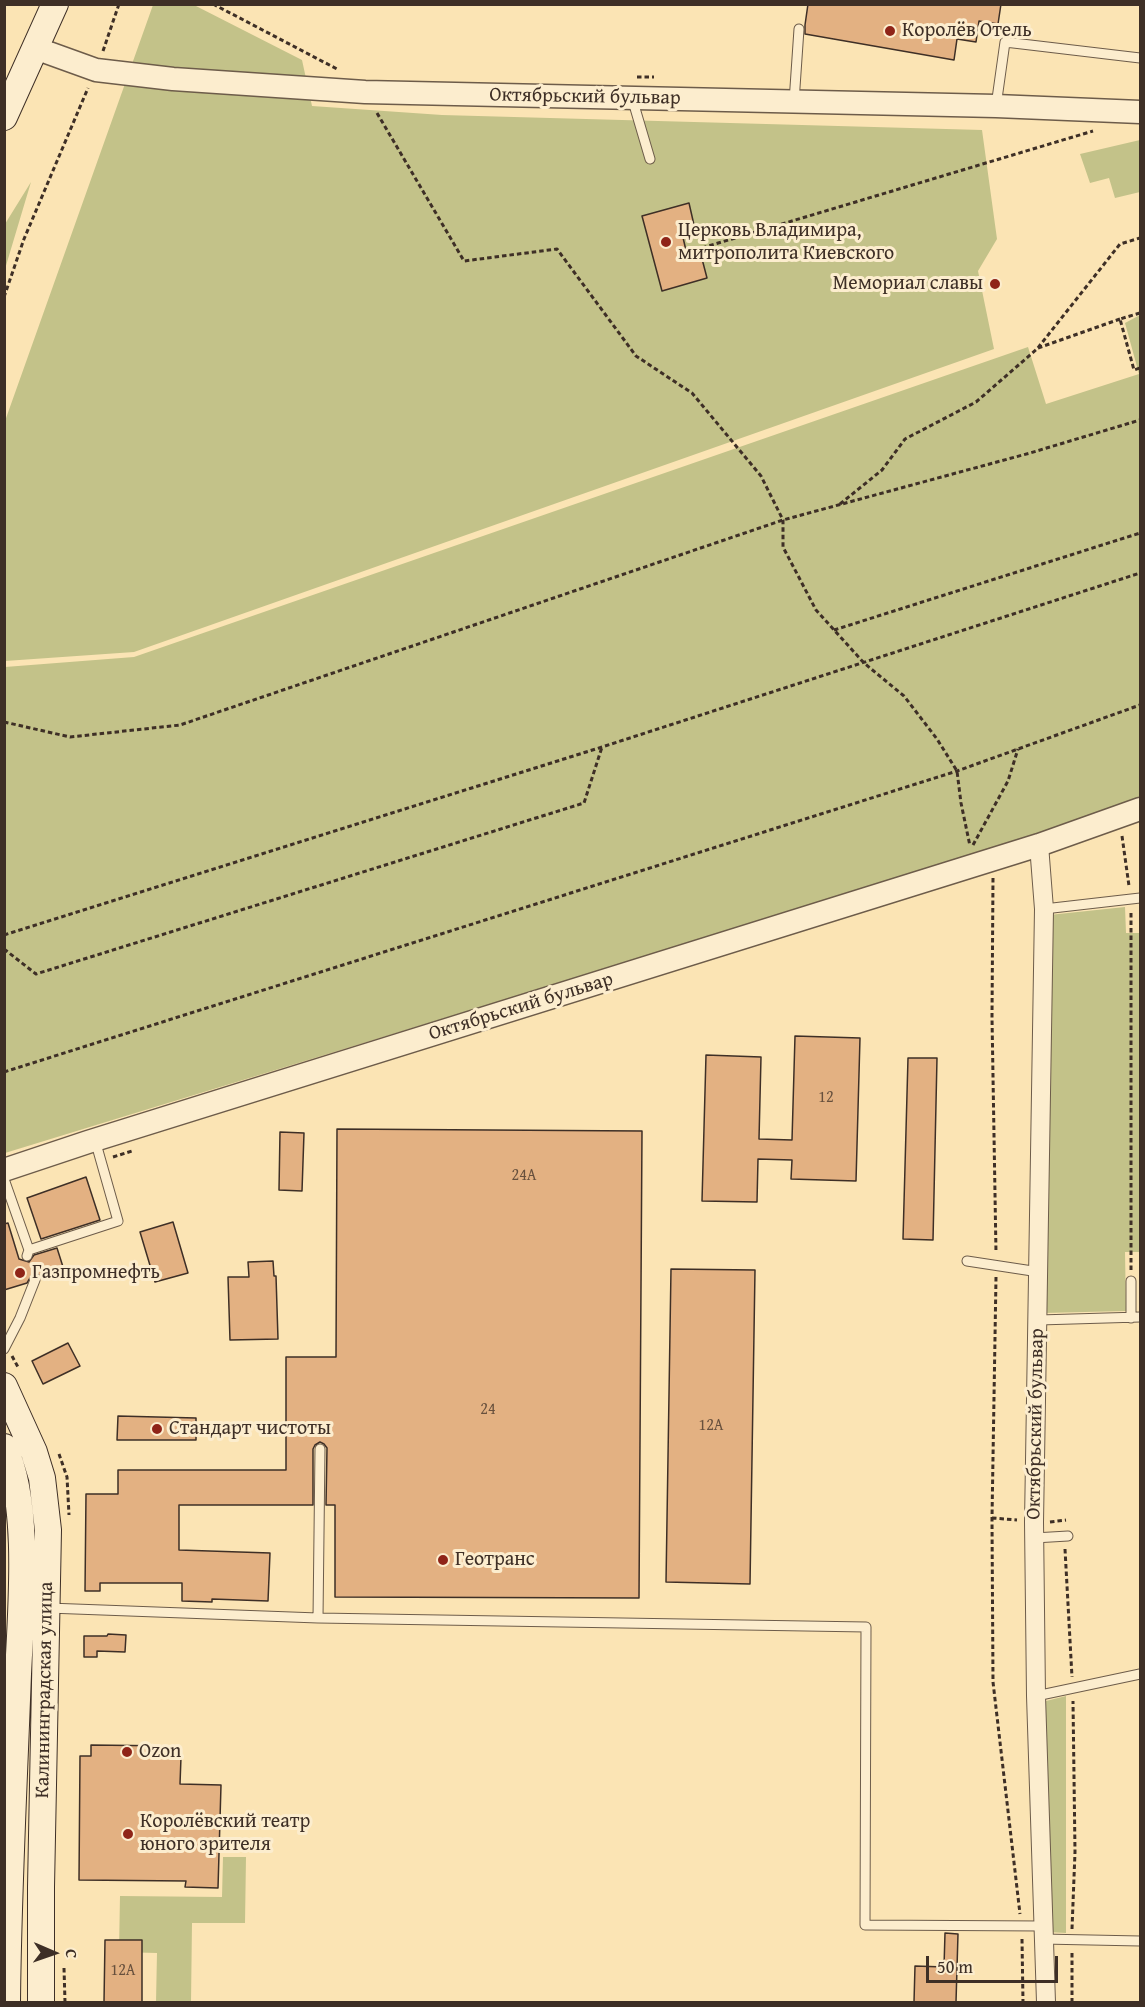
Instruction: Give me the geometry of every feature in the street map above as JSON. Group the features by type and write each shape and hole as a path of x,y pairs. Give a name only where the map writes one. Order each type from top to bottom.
{"main road":[{"path":"4,117 55,4"},
{"name":"Калининградская улица","path":"4,1386 34,1452 42,1478 48,1530 41,2002"},
{"name":"Калининградская улица","path":"5,1452 15,1476 19,1506 7,1916 7,2002"},
{"path":"7,1916 41,1916"}],"street":[{"name":"Октябрьский бульвар","path":"35,48 96,70 173,79 365,92 996,106 1140,112"},
{"name":"Октябрьский бульвар","path":"4,1170 1039,845 1140,809"},
{"name":"Октябрьский бульвар","path":"1039,845 1044,909 1034,1538 1042,1932 1046,2002"}],"lane":[{"path":"794,102 799,29"},
{"path":"996,106 1005,42 1140,58"},
{"path":"632,98 650,159"},
{"path":"1044,909 1136,899"},
{"path":"4,1179 28,1253 118,1221 95,1140"},
{"path":"967,1261 1039,1272"},
{"path":"4,1349 20,1318 35,1280"},
{"path":"1039,1320 1136,1317 1131,1281"},
{"path":"318,1618 320,1449"},
{"path":"1034,1538 1066,1536"},
{"path":"46,1608 318,1618 866,1626 865,1925 1021,1925 1071,1939 1140,1941 1140,1935"},
{"path":"1036,1696 1140,1674"}],"path":[{"path":"4,297 24,239 96,70 119,4"},
{"path":"213,4 355,78 464,261 557,249 636,356 692,393 761,476 783,520 783,547 816,610 864,663 904,696 938,739 957,771 971,849 1008,781 1018,749"},
{"path":"695,250 1095,130"},
{"path":"839,505 882,470 905,439 976,402 1036,349 1120,244 1140,238"},
{"path":"1036,349 1140,313"},
{"path":"1120,319 1134,370 1140,368"},
{"path":"4,722 70,737 180,725 783,520 1030,453 1140,420"},
{"path":"834,630 1140,533"},
{"path":"4,935 602,747 1140,573"},
{"path":"4,1072 957,771 1140,705"},
{"path":"4,949 36,974 584,803 602,747"},
{"path":"1120,828 1136,899 1131,1281"},
{"path":"993,871 992,1017 997,1265 992,1518 993,1682 1021,1925 1023,2002"},
{"path":"1061,1521 1066,1536 1072,1689 1075,1852 1071,1939 1072,2002"}],"shaded area":[{"path":"153,5 194,5 302,60 312,106 442,115 982,130 997,239 978,271 994,349 134,652 5,661 5,421"},
{"path":"1140,140 1140,192 1115,198 1109,178 1090,183 1080,154"},
{"path":"31,182 5,269 5,224"},
{"path":"1140,315 1140,799 960,860 5,1153 5,667 134,657 1028,347 1046,404 1139,374 1125,323"},
{"path":"1125,907 1126,933 1140,933 1140,1252 1125,1252 1126,1311 1044,1313 1049,915"},
{"path":"1066,1696 1066,1933 1048,1932 1042,1702"},
{"path":"223,1857 246,1857 245,1923 192,1923 191,2002 156,2002 157,1953 119,1952 120,1896 222,1897"}],"building":[{"name":"Королёв Отель","path":"808,4 1001,4 998,24 979,21 976,42 957,39 954,60 805,34"},
{"name":"Церковь Владимира, митрополита Киевского","path":"689,203 694,225 681,229 688,259 701,255 707,278 662,291 642,216"},
{"path":"795,1036 860,1038 856,1181 791,1179 792,1160 758,1159 757,1202 702,1201 706,1055 761,1057 759,1139 792,1140"},
{"path":"908,1058 937,1058 933,1240 903,1239"},
{"path":"337,1129 642,1131 639,1598 335,1597 335,1505 326,1505 327,1448 320,1442 313,1449 313,1505 179,1505 179,1550 270,1553 268,1601 212,1599 212,1602 182,1601 182,1583 100,1583 100,1591 85,1591 86,1494 118,1494 118,1470 286,1470 286,1357 336,1357"},
{"path":"280,1132 304,1133 302,1191 279,1190"},
{"path":"86,1177 100,1220 41,1239 27,1198"},
{"path":"173,1222 188,1273 155,1282 140,1232"},
{"path":"8,1223 19,1259 29,1262 34,1255 57,1248 64,1270 41,1278 38,1274 33,1273 27,1283 4,1290 4,1224"},
{"path":"273,1261 274,1276 276,1276 278,1339 230,1340 228,1277 249,1277 248,1262"},
{"path":"671,1269 755,1270 750,1584 666,1582"},
{"path":"68,1343 80,1366 43,1384 32,1361"},
{"name":"Стандарт чистоты","path":"118,1416 196,1418 196,1440 117,1440"},
{"path":"108,1634 126,1635 125,1652 97,1651 97,1657 84,1657 84,1636 107,1636"},
{"path":"91,1745 171,1746 171,1757 181,1757 180,1784 221,1785 218,1888 185,1887 186,1881 79,1880 80,1756 91,1756"},
{"path":"945,1933 958,1934 956,2002 914,2002 915,1966 944,1967"},
{"path":"105,1940 142,1940 142,2002 104,2002"}],"place":[{"name":"Королёв Отель","path":"890,31"},
{"name":"Церковь Владимира, митрополита Киевского","path":"666,242"},
{"name":"Мемориал славы","path":"995,284"},
{"name":"Газпромнефть","path":"20,1273"},
{"name":"Стандарт чистоты","path":"157,1429"},
{"name":"Геотранс","path":"443,1560"},
{"name":"Ozon","path":"127,1752"},
{"name":"Королёвский театр юного зрителя","path":"128,1834"}]}
